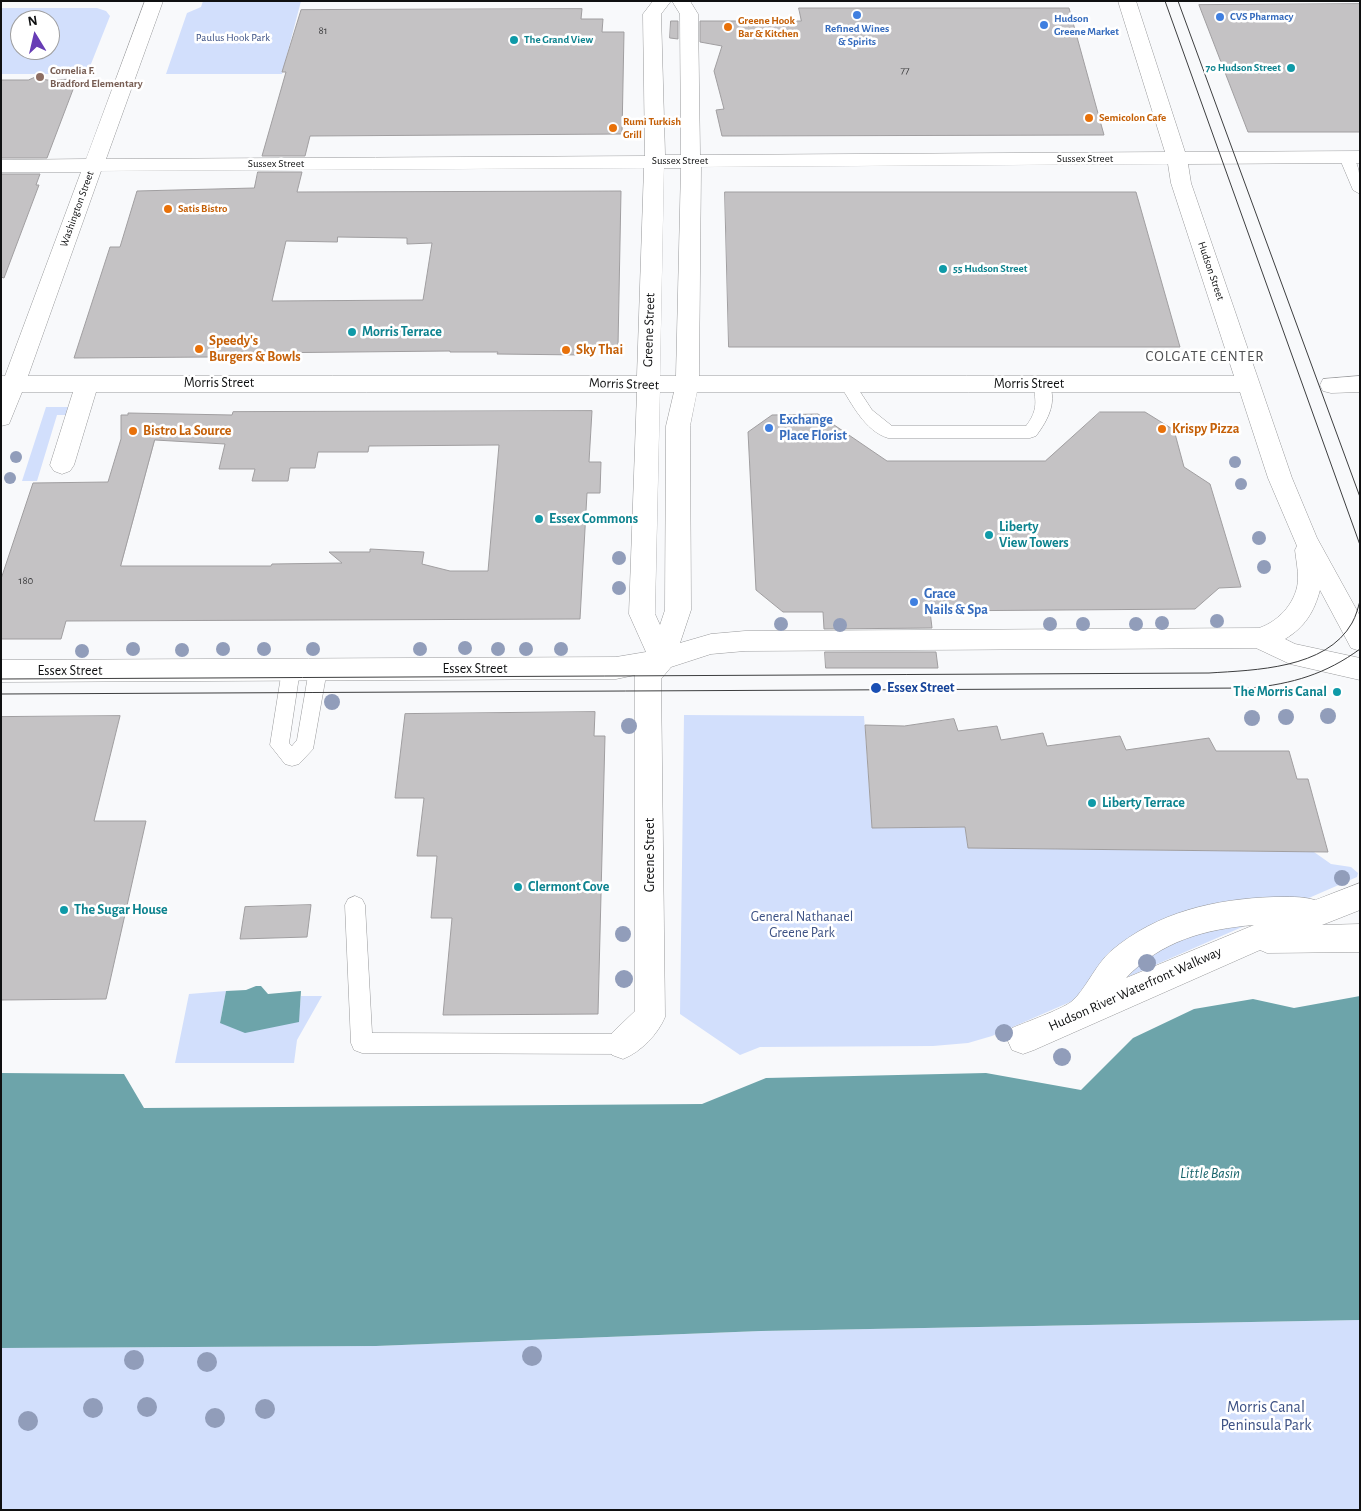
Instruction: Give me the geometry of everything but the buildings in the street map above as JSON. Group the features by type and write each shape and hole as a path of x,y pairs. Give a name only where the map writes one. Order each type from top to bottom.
{"street":[{"name":"Washington Street","path":"1,418 7,384 93,166 154,1"},
{"name":"Greene Street","path":"662,1 652,14 655,161 647,386 642,614 662,659"},
{"name":"Greene Street","path":"623,1044 650,1018 648,676 662,659 677,616 678,426 688,385 691,161 689,14 681,1"},
{"name":"Hudson Street","path":"1127,1 1177,159 1181,183 1280,478 1305,538 1360,640"},
{"name":"Sussex Street","path":"1,166 1353,157"},
{"name":"Morris Street","path":"7,384 628,383 647,386 1248,384"},
{"path":"62,465 87,384"},
{"path":"1331,385 1360,384"},
{"name":"Hudson Street","path":"1259,638 1272,634 1290,623 1303,606 1311,579 1305,538"},
{"name":"Essex Street","path":"1,671 616,668 662,659 711,644 745,642 1259,638 1290,653 1360,669"},
{"name":"Hudson River Waterfront Walkway","path":"1023,1039 1083,1010 1187,968 1248,940 1360,896"},
{"path":"1083,1010 1121,962 1162,932 1210,916 1268,910 1322,911"},
{"name":"Hudson River Waterfront Walkway","path":"1248,940 1360,938"}],"lane":[{"path":"1353,157 1360,190"},
{"path":"848,385 866,414 888,432 1030,432 1043,415 1046,406 1042,384"},
{"path":"291,670 279,745 292,758 306,743 318,670"},
{"path":"355,905 362,1043 623,1044"}],"green space":[{"name":"Paulus Hook Park","path":"203,1 301,1 282,74 166,74 187,13 201,7"},
{"path":"1,8 97,8 106,11 110,16 87,74 1,74"},
{"path":"46,407 72,407 69,415 57,415 37,481 22,481"},
{"name":"General Nathanael Greene Park","path":"684,715 864,716 872,828 965,827 968,848 1314,852 1331,864 1351,867 1358,873 1357,877 992,1036 968,1043 933,1046 760,1047 740,1055 680,1014"},
{"path":"226,991 220,1023 298,1022 301,996 322,996 297,1040 294,1063 175,1063 189,994"},
{"name":"Morris Canal Peninsula Park","path":"1360,1320 1360,1510 1,1510 1,1348 376,1346 761,1331"}],"water":[{"path":"261,986 268,994 301,991 299,1022 245,1033 220,1023 226,991 246,990"},
{"name":"Little Basin","path":"1360,996 1360,1320 761,1331 376,1346 1,1348 1,1073 124,1074 144,1108 702,1104 766,1078 986,1073 1081,1090 1133,1038 1194,1009 1253,999 1294,1008"}],"tram line":[{"path":"1165,1 1360,545"},
{"path":"1178,1 1360,497"},
{"path":"1,679 1209,673 1268,668 1288,664 1325,650 1340,638 1352,623 1360,601"},
{"path":"1,694 1250,688 1280,684 1308,676 1334,665 1360,649"}],"place":[{"name":"Refined Wines & Spirits","path":"857,15"},
{"name":"CVS Pharmacy","path":"1220,17"},
{"name":"Hudson Greene Market","path":"1044,25"},
{"name":"Greene Hook Bar & Kitchen","path":"728,27"},
{"name":"The Grand View","path":"514,40"},
{"name":"70 Hudson Street","path":"1291,68"},
{"name":"Cornelia F. Bradford Elementary","path":"40,77"},
{"name":"Semicolon Cafe","path":"1089,118"},
{"name":"Rumi Turkish Grill","path":"613,128"},
{"name":"Satis Bistro","path":"168,209"},
{"name":"55 Hudson Street","path":"943,269"},
{"name":"Morris Terrace","path":"352,332"},
{"name":"Speedy's Burgers & Bowls","path":"199,349"},
{"name":"Sky Thai","path":"566,350"},
{"name":"Exchange Place Florist","path":"769,428"},
{"name":"Krispy Pizza","path":"1162,429"},
{"name":"Bistro La Source","path":"133,431"},
{"name":"Essex Commons","path":"539,519"},
{"name":"Liberty View Towers","path":"989,535"},
{"name":"Grace Nails & Spa","path":"914,602"},
{"name":"Essex Street","path":"876,688"},
{"name":"The Morris Canal","path":"1337,692"},
{"name":"Liberty Terrace","path":"1092,803"},
{"name":"Clermont Cove","path":"518,887"},
{"name":"The Sugar House","path":"64,910"}],"district":[{"name":"COLGATE CENTER","path":"1205,356"}]}
